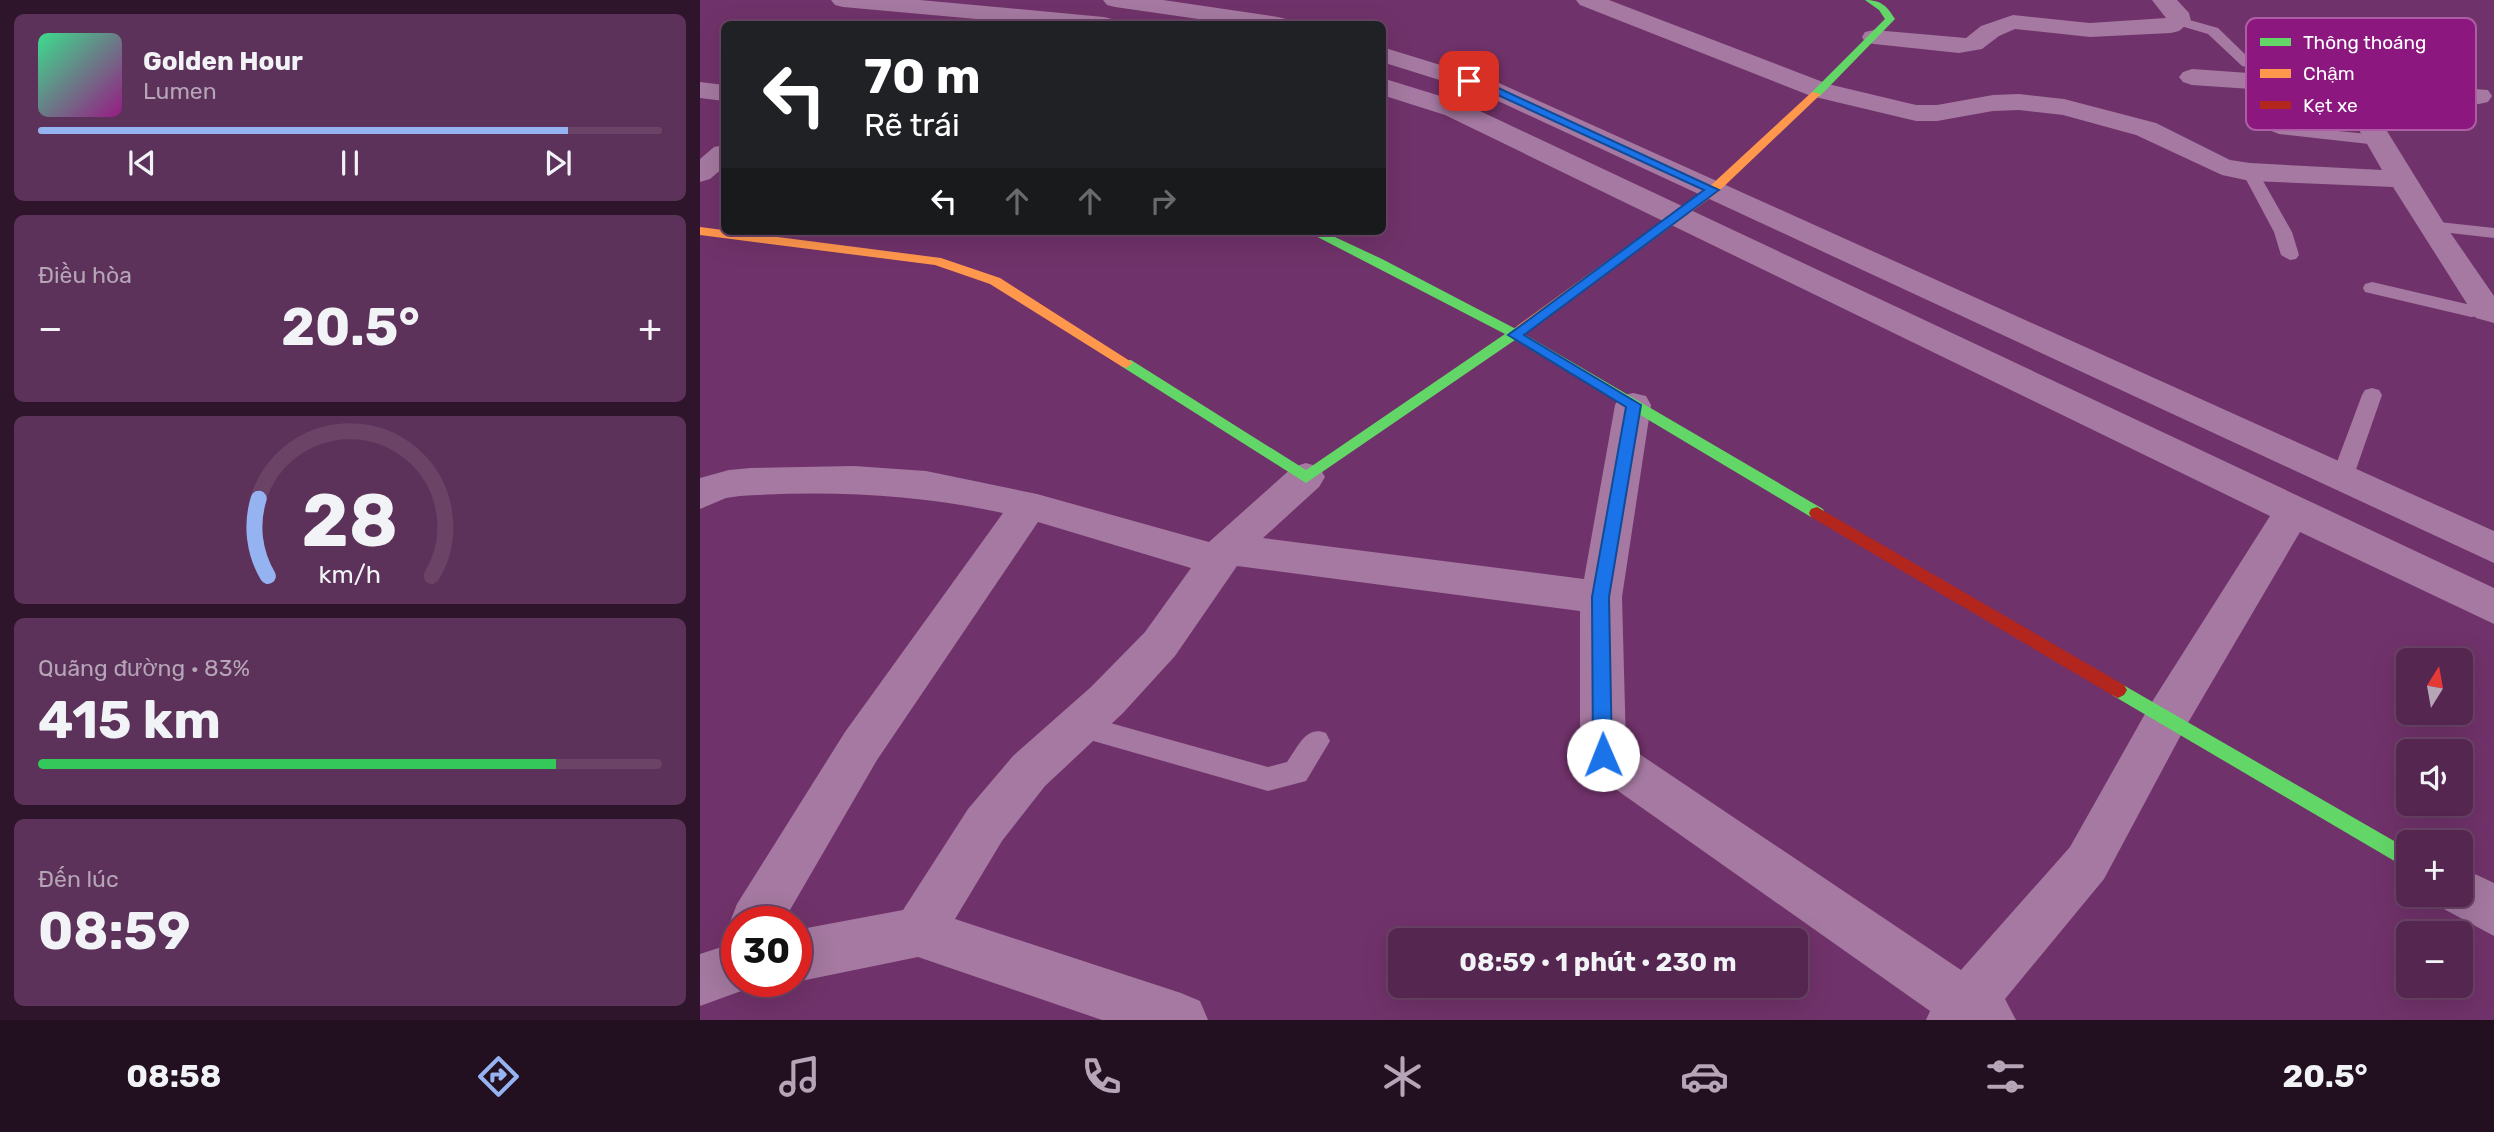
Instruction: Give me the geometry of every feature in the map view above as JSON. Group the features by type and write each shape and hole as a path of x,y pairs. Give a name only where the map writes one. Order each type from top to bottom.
{"street":[{"path":"843,0 1072,21"},
{"path":"1115,0 1276,18"},
{"path":"1588,0 1820,90 1916,113 1937,113 1993,103 2019,102 2064,107 2147,128 2222,167 2250,172 2401,179"},
{"path":"918,932 985,825 1029,771 1079,726 1160,644 1223,555 1306,477 1514,335 1713,190 1820,90 1890,19 1884,8 1870,0"},
{"path":"1874,37 1959,46 1973,44 1990,31 2013,22 2090,30 2171,26 2179,21 2177,13 2164,0"},
{"path":"892,21 911,6"},
{"path":"1386,55 1490,88 2494,548"},
{"path":"2192,77 2246,81"},
{"path":"1386,87 1454,109 2494,607"},
{"path":"700,90 721,93"},
{"path":"2372,130 2430,226 2491,312"},
{"path":"700,173 721,156"},
{"path":"700,231 721,234"},
{"path":"732,235 937,261 995,281 1306,477"},
{"path":"1321,235 1376,259 1514,335 2396,853"},
{"path":"1633,405 1601,597 1603,755 1970,1015 2087,863 2166,719 2293,511"},
{"path":"700,495 708,489 744,482 844,480 925,484 1029,506 1223,555 1601,597"},
{"path":"765,906 861,746 1029,506"},
{"path":"2473,899 2494,911"},
{"path":"812,953 918,932 1181,1020"}],"lane":[{"path":"2179,21 2213,31 2246,62"},
{"path":"2282,130 2378,140"},
{"path":"2250,172 2283,232 2290,255"},
{"path":"2430,226 2494,233"},
{"path":"2372,288 2471,311 2491,312"},
{"path":"2342,478 2372,395"},
{"path":"1079,726 1268,779 1296,772 1317,741"}],"traffic: fast":[{"path":"1816,94 1890,19 1883,8 1870,0"},
{"path":"1320,235 1442,294 1506,329 1817,513"},
{"path":"1126,363 1306,477 1522,329"},
{"path":"2118,690 2396,853"}],"traffic: slow":[{"path":"1522,329 1713,190 1816,94"},
{"path":"700,231 721,234"},
{"path":"732,235 937,261 995,281 1126,363"}],"traffic: jam":[{"path":"1817,513 2118,690"}],"route":[{"path":"1469,81 1490,88 1713,190 1514,335 1633,405 1601,597 1603,755"}]}
